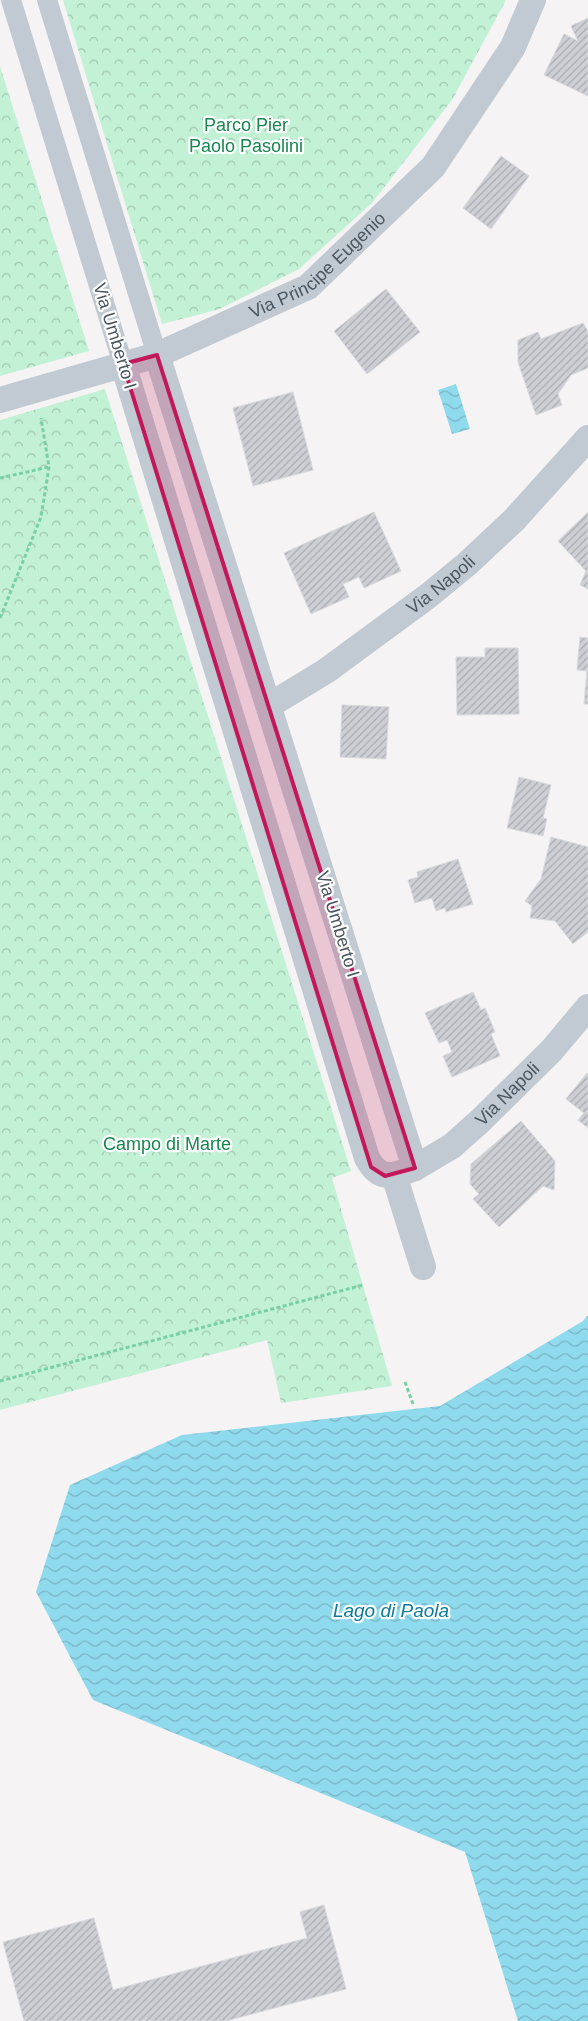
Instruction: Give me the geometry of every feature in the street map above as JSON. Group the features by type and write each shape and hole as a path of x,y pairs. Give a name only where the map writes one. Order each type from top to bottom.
{"street":[{"name":"Via Umberto I","path":"11,0 367,1158 371,1167 385,1176 405,1171"},
{"name":"Via Umberto I","path":"47,0 270,704 405,1171 423,1267"},
{"name":"Via Principe Eugenio","path":"0,400 158,354 308,287 433,167 513,47 533,0"},
{"name":"Via Napoli","path":"270,704 326,671 461,569 514,520 588,438"},
{"path":"218,672 255,659"},
{"name":"Via Napoli","path":"405,1171 452,1146 480,1121 552,1050 588,1006"}],"path":[{"path":"0,618 41,516 49,467 36,389"},
{"path":"0,478 49,467"},
{"path":"0,1381 363,1285"},
{"path":"405,1382 413,1404"}],"highlighted area":[{"path":"157,355 415,1168 385,1176 371,1167 123,364"}],"green space":[{"name":"Parco Pier Paolo Pasolini","path":"63,0 506,0 452,100 372,203 299,269 220,309 162,324"},
{"path":"0,66 89,351 0,376"},
{"name":"Campo di Marte","path":"105,389 351,1171 332,1178 392,1386 281,1403 267,1340 0,1410 0,420"}],"water":[{"path":"456,384 470,429 452,434 438,390"},
{"name":"Lago di Paola","path":"588,1315 588,2021 518,2021 465,1852 93,1700 36,1592 70,1485 182,1435 440,1406 583,1321"}],"building":[{"path":"588,18 588,96 544,75 564,34 578,41 571,26"},
{"path":"501,156 529,176 491,229 463,208"},
{"path":"386,289 420,332 367,374 334,331"},
{"path":"583,323 588,331 588,368 571,375 558,394 562,405 536,415 518,362 518,340 538,332 541,339"},
{"path":"293,392 313,470 253,486 233,408"},
{"path":"374,512 401,571 364,588 359,577 343,584 349,597 311,614 284,553"},
{"path":"588,512 588,589 580,585 586,571 558,541"},
{"path":"580,637 588,638 588,704 584,704 587,671 577,670"},
{"path":"485,648 518,648 519,714 457,715 456,657 485,657"},
{"path":"342,705 389,707 386,759 340,757"},
{"path":"519,777 551,785 543,818 547,819 543,836 507,828"},
{"path":"551,837 588,847 588,932 573,944 555,921 530,918 532,906 525,901 541,879"},
{"path":"458,859 473,904 446,912 445,908 436,911 432,898 415,903 408,880 418,877 417,872"},
{"path":"473,992 481,1010 485,1008 495,1032 491,1034 500,1056 452,1077 443,1056 452,1052 447,1040 439,1043 425,1013"},
{"path":"587,1073 588,1128 578,1120 584,1113 566,1099"},
{"path":"521,1121 555,1161 554,1190 543,1186 499,1227 473,1199 479,1194 470,1184 471,1164"},
{"path":"324,1905 346,1989 226,2021 24,2021 3,1942 94,1918 113,1990 307,1938 300,1912"}]}
